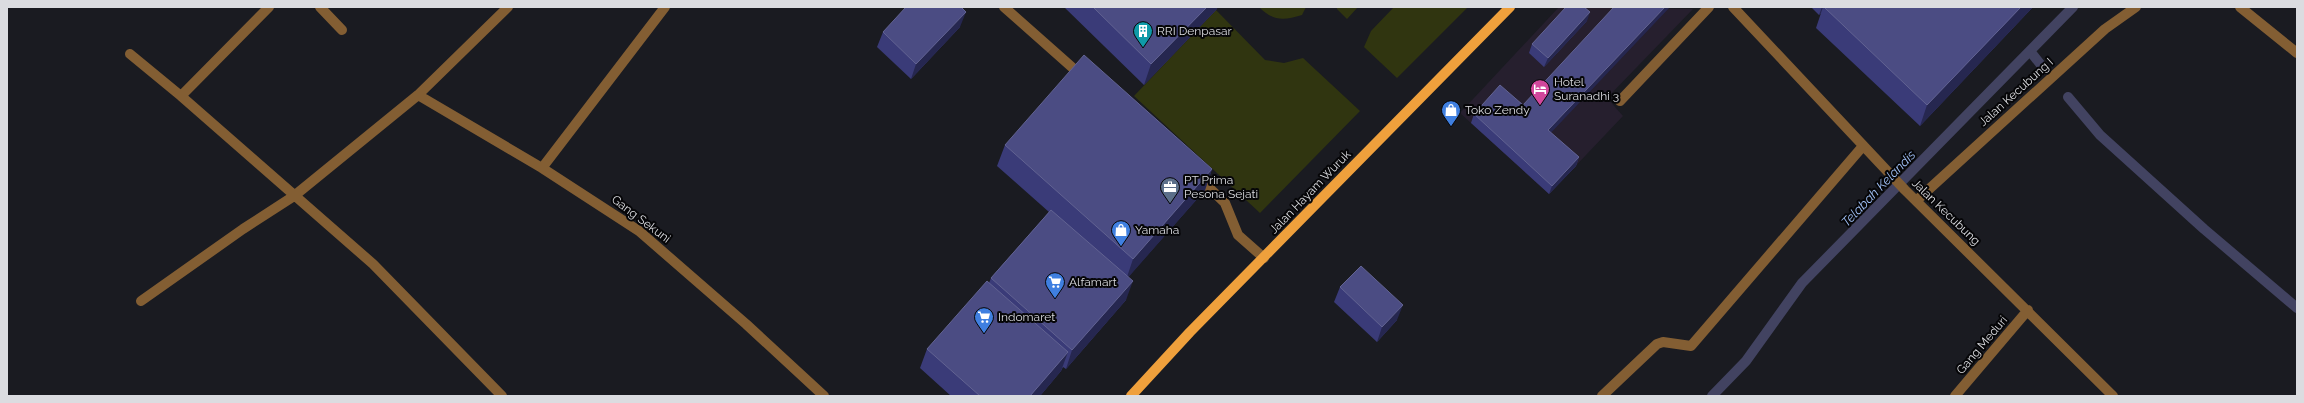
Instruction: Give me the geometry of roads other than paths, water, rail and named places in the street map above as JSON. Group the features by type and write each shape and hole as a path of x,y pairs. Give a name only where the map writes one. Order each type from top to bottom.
{"main road":[{"name":"Jalan Hayam Wuruk","path":"1131,396 1510,7"}],"street":[{"path":"181,96 269,7"},
{"path":"320,7 342,30"},
{"path":"141,301 243,229 294,196 418,95 508,7"},
{"path":"542,168 665,7"},
{"path":"1004,7 1092,84"},
{"path":"1620,101 1709,7"},
{"name":"Jalan Kecubung","path":"1733,7 1905,190 2028,310 2113,396"},
{"name":"Jalan Kecubung I","path":"1916,201 2105,29 2136,7"},
{"path":"2240,7 2297,53"},
{"path":"130,54 181,96 373,264 502,396"},
{"name":"Gang Sekuni","path":"418,95 542,168 639,231 746,324 824,396"},
{"path":"1602,396 1657,344 1663,342 1691,346 1863,146"},
{"path":"1187,167 1225,203 1238,235 1264,258"},
{"name":"Gang Meduri","path":"1955,396 2028,310"}],"waterway":[{"name":"Telabah Kelandis","path":"1712,396 1746,361 1802,283 2073,7"},
{"path":"2030,51 2045,70"},
{"path":"2068,97 2100,135 2204,229 2297,308"}],"place":[{"name":"RRI Denpasar","path":"1143,48"},
{"name":"Hotel Suranadhi 3","path":"1540,106"},
{"name":"Toko Zendy","path":"1451,127"},
{"name":"PT Prima Pesona Sejati","path":"1170,204"},
{"name":"Yamaha","path":"1121,247"},
{"name":"Alfamart","path":"1055,299"},
{"name":"Indomaret","path":"984,334"}]}
